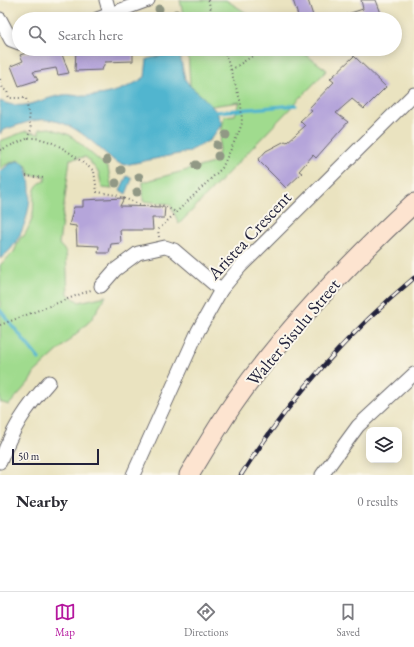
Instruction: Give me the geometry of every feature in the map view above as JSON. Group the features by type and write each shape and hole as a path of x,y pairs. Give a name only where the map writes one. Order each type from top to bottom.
{"main road":[{"name":"Walter Sisulu Street","path":"189,475 234,403 298,321 385,229 414,203"}],"street":[{"path":"106,0 109,12"},
{"path":"115,12 148,0"},
{"path":"0,18 12,40"},
{"name":"Aristea Crescent","path":"133,475 198,331 221,290 240,267 414,94"},
{"path":"101,286 115,270 138,253 165,247 174,250 221,290"},
{"path":"322,475 358,426 414,374"},
{"path":"0,462 18,420 31,402 49,382"}],"path":[{"path":"208,0 212,12"},
{"path":"158,230 222,168 240,132 241,103 226,56"},
{"path":"230,70 252,56"},
{"path":"0,79 3,89 7,91 9,98 26,98 31,130 28,136 29,138"},
{"path":"0,90 7,91"},
{"path":"0,150 29,138 44,139 62,149 94,171 97,192 116,195 144,206 162,206 176,212"},
{"path":"26,176 44,178"},
{"path":"0,325 101,286"}],"green space":[{"path":"180,0 226,0 245,12 183,12"},
{"path":"188,56 308,56 327,70 179,224 170,204 143,201 143,182 217,162 224,116 235,115 240,102 211,106 190,86"},
{"path":"50,128 70,135 108,168 112,189 102,188 99,173 86,157 70,159 59,244 66,252 68,294 79,302 106,296 91,320 34,373 30,381 9,405 0,402 0,265 14,252 20,238 24,236 27,231 31,222 35,189 40,183 45,181 45,176 30,175 26,165 18,160 5,165 0,170 0,141 26,131 39,134 39,129"}],"water":[{"path":"161,56 180,56 185,79 190,86 216,111 222,124 210,140 188,152 125,165 116,162 93,142 76,130 58,122 48,120 31,121 3,130 0,134 0,101 9,104 25,105 63,95 84,96 110,93 125,88 145,77 147,59"},
{"path":"17,161 24,163 28,172 30,183 27,217 19,237 10,250 0,259 0,172 8,165"},
{"path":"127,176 132,179 126,194 120,190"}],"building":[{"path":"293,0 308,0 312,12 297,12"},
{"path":"361,0 376,0 380,12 354,12 363,9"},
{"path":"20,56 63,56 69,73 58,75 56,68 33,72 38,80 19,86 11,66 23,61"},
{"path":"76,56 133,56 133,61 105,62 102,70 75,71"},
{"path":"354,56 386,87 364,109 352,99 336,113 348,122 316,158 313,155 299,171 302,173 286,188 258,160 266,151 285,141 287,142 305,126 300,121 312,110 309,108 334,82 330,79"},
{"path":"124,198 120,206 165,207 164,218 152,218 153,230 120,230 121,243 111,244 109,253 98,253 99,246 77,245 76,226 69,225 74,207 83,207 83,200"}],"waterway":[{"path":"216,112 296,105"},
{"path":"0,310 39,359"}],"railway":[{"path":"241,475 259,447 320,370 365,322 414,278"}]}
